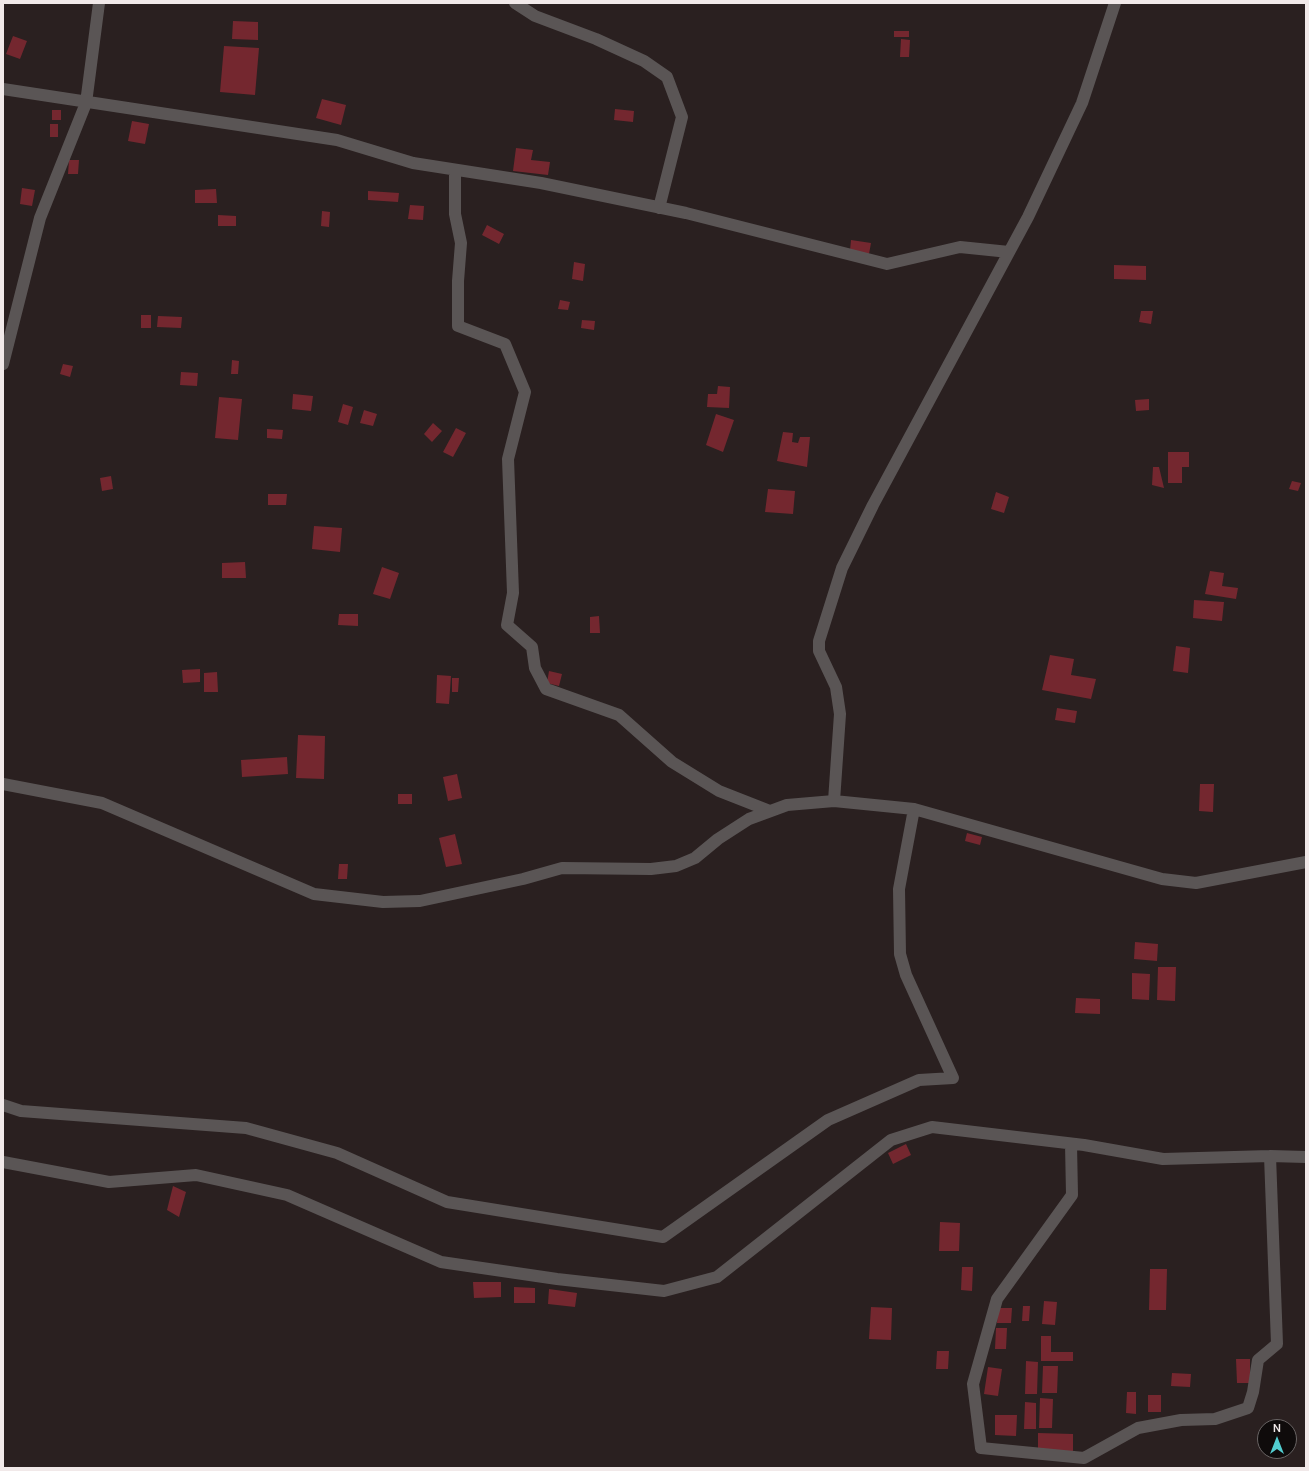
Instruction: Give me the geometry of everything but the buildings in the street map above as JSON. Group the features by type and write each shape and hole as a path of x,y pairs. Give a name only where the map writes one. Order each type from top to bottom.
{"street":[{"path":"3,364 40,218 86,103 99,3"},
{"path":"515,3 535,16 596,39 644,61 667,77 682,117 660,208"},
{"path":"834,801 840,714 836,686 819,651 819,641 842,568 873,505 1028,217 1082,103 1115,3"},
{"path":"3,89 86,103 337,140 413,163 541,183 660,208 887,264 960,248 1009,252"},
{"path":"455,170 455,214 461,243 458,280 458,326 505,344 526,392 508,460 513,593 507,625 532,647 535,668 546,689 618,715 672,762 719,791 770,811"},
{"path":"3,784 102,803 314,894 383,902 420,901 523,879 562,868 651,869 676,866 695,858 718,839 749,819 787,805 834,801 914,809 1162,879 1196,883 1306,862"},
{"path":"3,1105 21,1111 246,1128 337,1153 447,1202 662,1237 828,1120 919,1080 953,1078 906,975 900,954 899,889 914,809"},
{"path":"3,1162 109,1182 196,1175 287,1195 441,1262 557,1279 664,1291 717,1277 891,1140 932,1127 1071,1144 1163,1159 1270,1156 1306,1157"},
{"path":"1071,1144 1072,1195 997,1299 973,1384 981,1448 1084,1458 1138,1428 1181,1420 1215,1419 1248,1408 1253,1392 1258,1360 1277,1344 1270,1156"}]}
